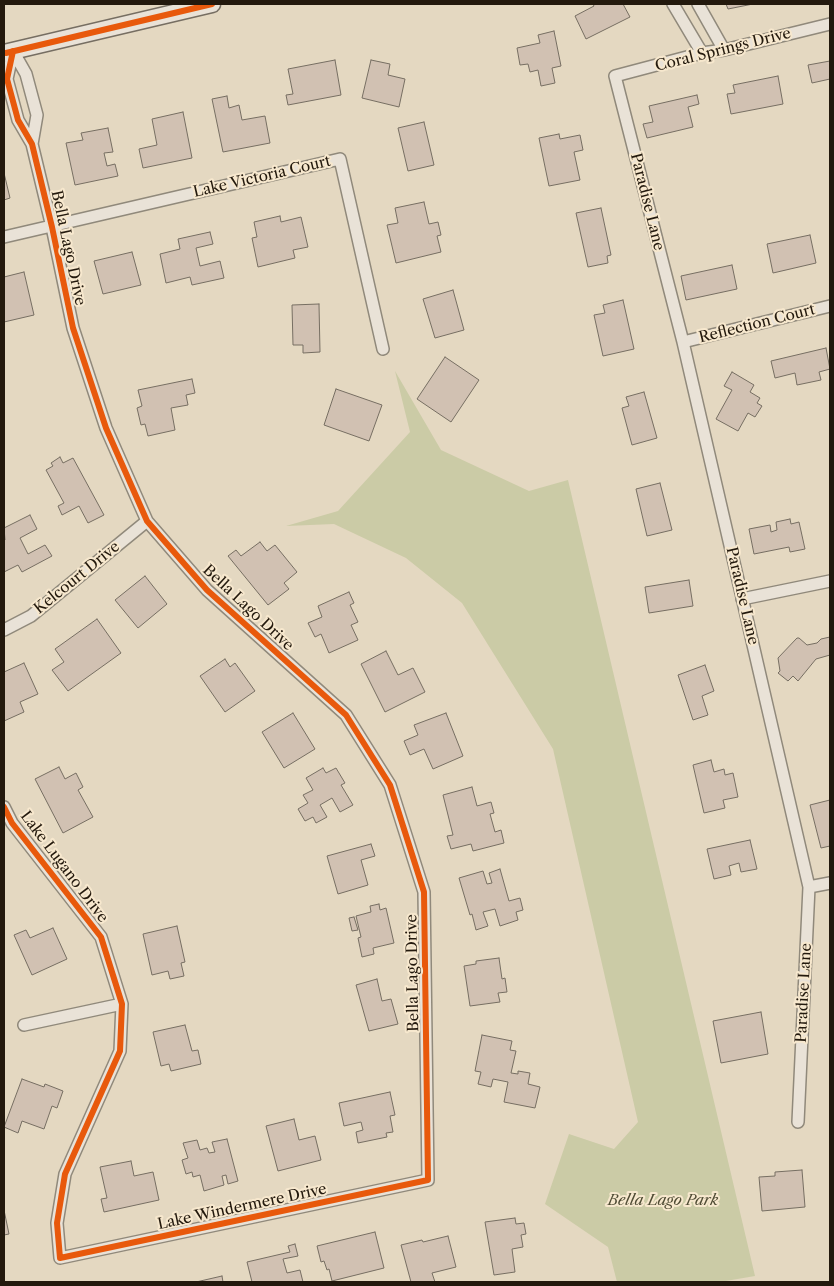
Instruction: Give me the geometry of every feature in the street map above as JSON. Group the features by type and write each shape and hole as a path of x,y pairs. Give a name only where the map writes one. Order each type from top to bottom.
{"street":[{"path":"8,52 212,4"},
{"path":"673,4 702,53"},
{"path":"698,4 724,50"},
{"name":"Coral Springs Drive","path":"615,76 702,53 724,50 830,24"},
{"name":"Bella Lago Drive","path":"8,52 26,74 37,114 32,144"},
{"name":"Bella Lago Drive","path":"8,52 7,79 18,120 32,144 52,227 72,328 106,428 147,521 207,590 346,715 390,785 424,892 428,1180"},
{"name":"Paradise Lane","path":"615,76 683,342 809,887 798,1122"},
{"name":"Lake Victoria Court","path":"52,227 340,159 383,349"},
{"path":"4,237 52,227"},
{"name":"Reflection Court","path":"683,342 830,306"},
{"name":"Kelcourt Drive","path":"4,630 30,616 147,521"},
{"path":"742,599 830,580"},
{"name":"Lake Lugano Drive","path":"4,807 12,823 101,937 122,1004 120,1051 65,1174 57,1223 60,1258"},
{"path":"809,887 830,883"},
{"path":"24,1025 122,1004"},
{"name":"Lake Windermere Drive","path":"60,1258 428,1180"}],"green space":[{"name":"Bella Lago Park","path":"395,371 441,450 529,491 568,480 755,1276 720,1282 617,1282 608,1247 545,1204 569,1134 614,1149 638,1122 553,749 462,603 406,558 334,524 286,526 338,511 410,432"}],"building":[{"path":"593,4 623,4 630,17 586,39 575,16 594,6"},
{"path":"726,4 753,4 728,9"},
{"path":"554,31 561,66 552,68 555,83 541,86 538,70 530,72 528,64 520,65 517,48 540,43 538,35"},
{"path":"335,60 341,95 288,105 286,95 293,94 288,69"},
{"path":"371,60 390,64 388,75 405,79 399,107 362,98"},
{"path":"830,61 830,79 812,83 808,65"},
{"path":"778,76 783,104 731,114 727,94 735,93 733,85"},
{"path":"697,95 699,104 688,107 693,127 647,138 643,124 653,122 649,106"},
{"path":"227,96 229,108 239,105 242,120 265,116 270,143 223,152 212,99"},
{"path":"183,112 192,158 143,168 139,149 157,145 152,119"},
{"path":"424,122 434,165 408,171 398,128"},
{"path":"108,128 113,152 104,153 107,166 115,164 118,176 75,185 66,143 83,140 81,133"},
{"path":"559,134 560,139 580,135 583,150 574,152 580,180 549,186 539,138"},
{"path":"4,173 10,198 4,200"},
{"path":"424,202 429,224 438,222 441,235 437,236 441,252 396,263 387,225 398,223 395,208"},
{"path":"601,208 611,255 607,256 608,263 588,267 576,213"},
{"path":"280,216 281,222 301,217 308,247 293,250 295,258 258,267 252,238 257,237 254,222"},
{"path":"210,232 213,244 196,248 200,266 220,261 224,278 192,285 190,277 166,283 160,254 180,249 178,239"},
{"path":"810,235 816,263 773,273 767,244"},
{"path":"132,252 141,285 103,294 94,261"},
{"path":"732,265 737,289 686,300 681,276"},
{"path":"24,272 34,315 4,322 4,277"},
{"path":"453,290 464,330 435,338 423,299"},
{"path":"623,300 634,349 603,356 594,315 605,313 603,305"},
{"path":"319,304 320,352 303,353 303,345 293,345 292,305"},
{"path":"826,348 830,369 819,372 821,380 797,385 795,373 775,378 771,361"},
{"path":"445,357 479,380 451,422 417,399"},
{"path":"732,372 754,385 750,392 760,398 757,403 762,406 755,417 748,413 738,431 716,419 732,390 724,386"},
{"path":"192,379 195,393 186,395 188,405 171,408 175,430 148,436 145,424 141,425 137,408 142,406 138,390"},
{"path":"336,389 382,405 369,441 324,425"},
{"path":"644,392 657,438 632,445 622,408 629,406 626,397"},
{"path":"60,457 63,463 73,458 104,515 88,523 79,506 62,515 58,506 64,503 46,470 53,466 51,463"},
{"path":"660,483 672,530 647,536 636,489"},
{"path":"30,515 37,529 20,538 28,554 45,545 52,556 22,572 18,565 4,572 4,528"},
{"path":"790,519 791,524 799,522 805,549 790,552 789,547 754,554 749,529 770,525 771,532 777,530 776,522"},
{"path":"260,542 267,551 275,545 297,572 284,583 289,589 268,605 228,556 236,550 241,556"},
{"path":"145,576 167,604 138,628 115,600"},
{"path":"689,580 693,606 649,613 645,587"},
{"path":"349,592 354,603 350,605 358,622 351,625 358,640 329,653 321,634 315,637 308,623 322,617 318,606"},
{"path":"97,619 121,653 68,691 52,670 64,662 55,649"},
{"path":"830,637 830,655 816,659 798,681 793,676 788,681 778,673 780,671 778,658 797,638 807,645"},
{"path":"386,651 398,675 413,668 425,692 385,712 361,664"},
{"path":"225,659 230,667 235,663 255,691 225,712 200,676"},
{"path":"24,663 38,694 20,702 24,712 4,721 4,672"},
{"path":"705,665 714,691 702,696 708,715 693,720 678,675"},
{"path":"293,713 315,749 284,768 262,732"},
{"path":"446,713 463,756 433,769 424,749 410,755 404,741 418,735 414,725"},
{"path":"711,760 714,772 724,769 725,775 733,773 738,797 723,800 725,808 704,813 693,765"},
{"path":"59,767 65,779 76,773 83,787 78,790 93,817 63,833 35,779"},
{"path":"323,768 326,773 336,768 345,783 341,785 353,805 340,812 332,798 320,805 327,817 316,823 313,817 305,821 298,809 308,803 303,795 313,790 306,778"},
{"path":"472,787 477,806 491,802 494,813 490,814 495,832 501,830 504,843 473,851 471,844 451,849 447,836 453,835 443,795"},
{"path":"830,800 830,846 821,848 810,805"},
{"path":"750,840 757,869 741,872 739,863 729,866 731,875 714,879 707,849"},
{"path":"371,844 375,856 361,860 368,885 338,894 327,856"},
{"path":"500,869 509,901 520,898 523,910 516,912 518,920 500,926 495,909 483,912 488,926 476,930 459,878 483,871 487,884 492,883 489,873"},
{"path":"379,904 380,910 386,908 394,943 373,948 374,954 362,957 358,938 361,937 356,916 371,912 370,906"},
{"path":"354,917 358,930 352,931 349,918"},
{"path":"177,926 185,962 181,963 184,976 170,979 168,971 152,975 143,934"},
{"path":"53,928 67,959 32,975 14,935 26,930 30,938"},
{"path":"499,958 502,979 505,978 507,992 498,993 500,1002 470,1006 464,966 476,964 476,961"},
{"path":"377,979 382,1001 391,999 398,1024 369,1031 356,985"},
{"path":"761,1012 768,1054 721,1063 713,1021"},
{"path":"185,1025 192,1051 198,1050 201,1064 171,1071 169,1064 161,1066 153,1032"},
{"path":"482,1035 512,1041 510,1050 516,1051 511,1073 518,1074 518,1071 530,1073 528,1084 540,1087 535,1108 504,1102 508,1082 493,1079 491,1087 478,1084 481,1072 475,1071"},
{"path":"22,1079 44,1087 45,1084 63,1091 57,1108 52,1106 44,1129 22,1121 18,1133 4,1127"},
{"path":"390,1092 395,1115 390,1116 393,1132 386,1133 387,1137 358,1143 356,1132 363,1130 361,1122 344,1126 339,1103"},
{"path":"294,1119 299,1140 315,1136 321,1160 278,1171 266,1126"},
{"path":"227,1139 238,1181 228,1184 226,1175 222,1176 224,1185 204,1191 200,1175 193,1177 192,1172 186,1174 182,1160 188,1158 183,1143 197,1140 200,1150 207,1148 209,1153 215,1152 212,1142"},
{"path":"131,1161 134,1176 153,1172 159,1200 104,1212 101,1199 107,1198 100,1167"},
{"path":"802,1170 805,1207 762,1211 759,1177 775,1176 775,1172"},
{"path":"4,1210 9,1234 4,1235"},
{"path":"515,1218 516,1224 524,1223 526,1234 521,1235 523,1247 512,1249 515,1272 494,1275 485,1222"},
{"path":"375,1232 384,1268 332,1281 329,1269 327,1270 324,1261 321,1262 317,1246"},
{"path":"448,1236 456,1267 432,1273 435,1282 411,1282 401,1245"},
{"path":"295,1244 298,1256 283,1259 287,1273 300,1270 303,1282 252,1282 247,1262 290,1252 288,1246"},
{"path":"222,1276 223,1282 196,1282"}],"cycle path":[{"path":"6,53 212,4"},
{"path":"4,807 12,823 101,937 122,1004 120,1051 65,1174 57,1223 60,1258 428,1180 424,892 390,785 346,715 207,590 147,521 106,428 73,328 32,144 18,120 7,79 13,51"}]}
